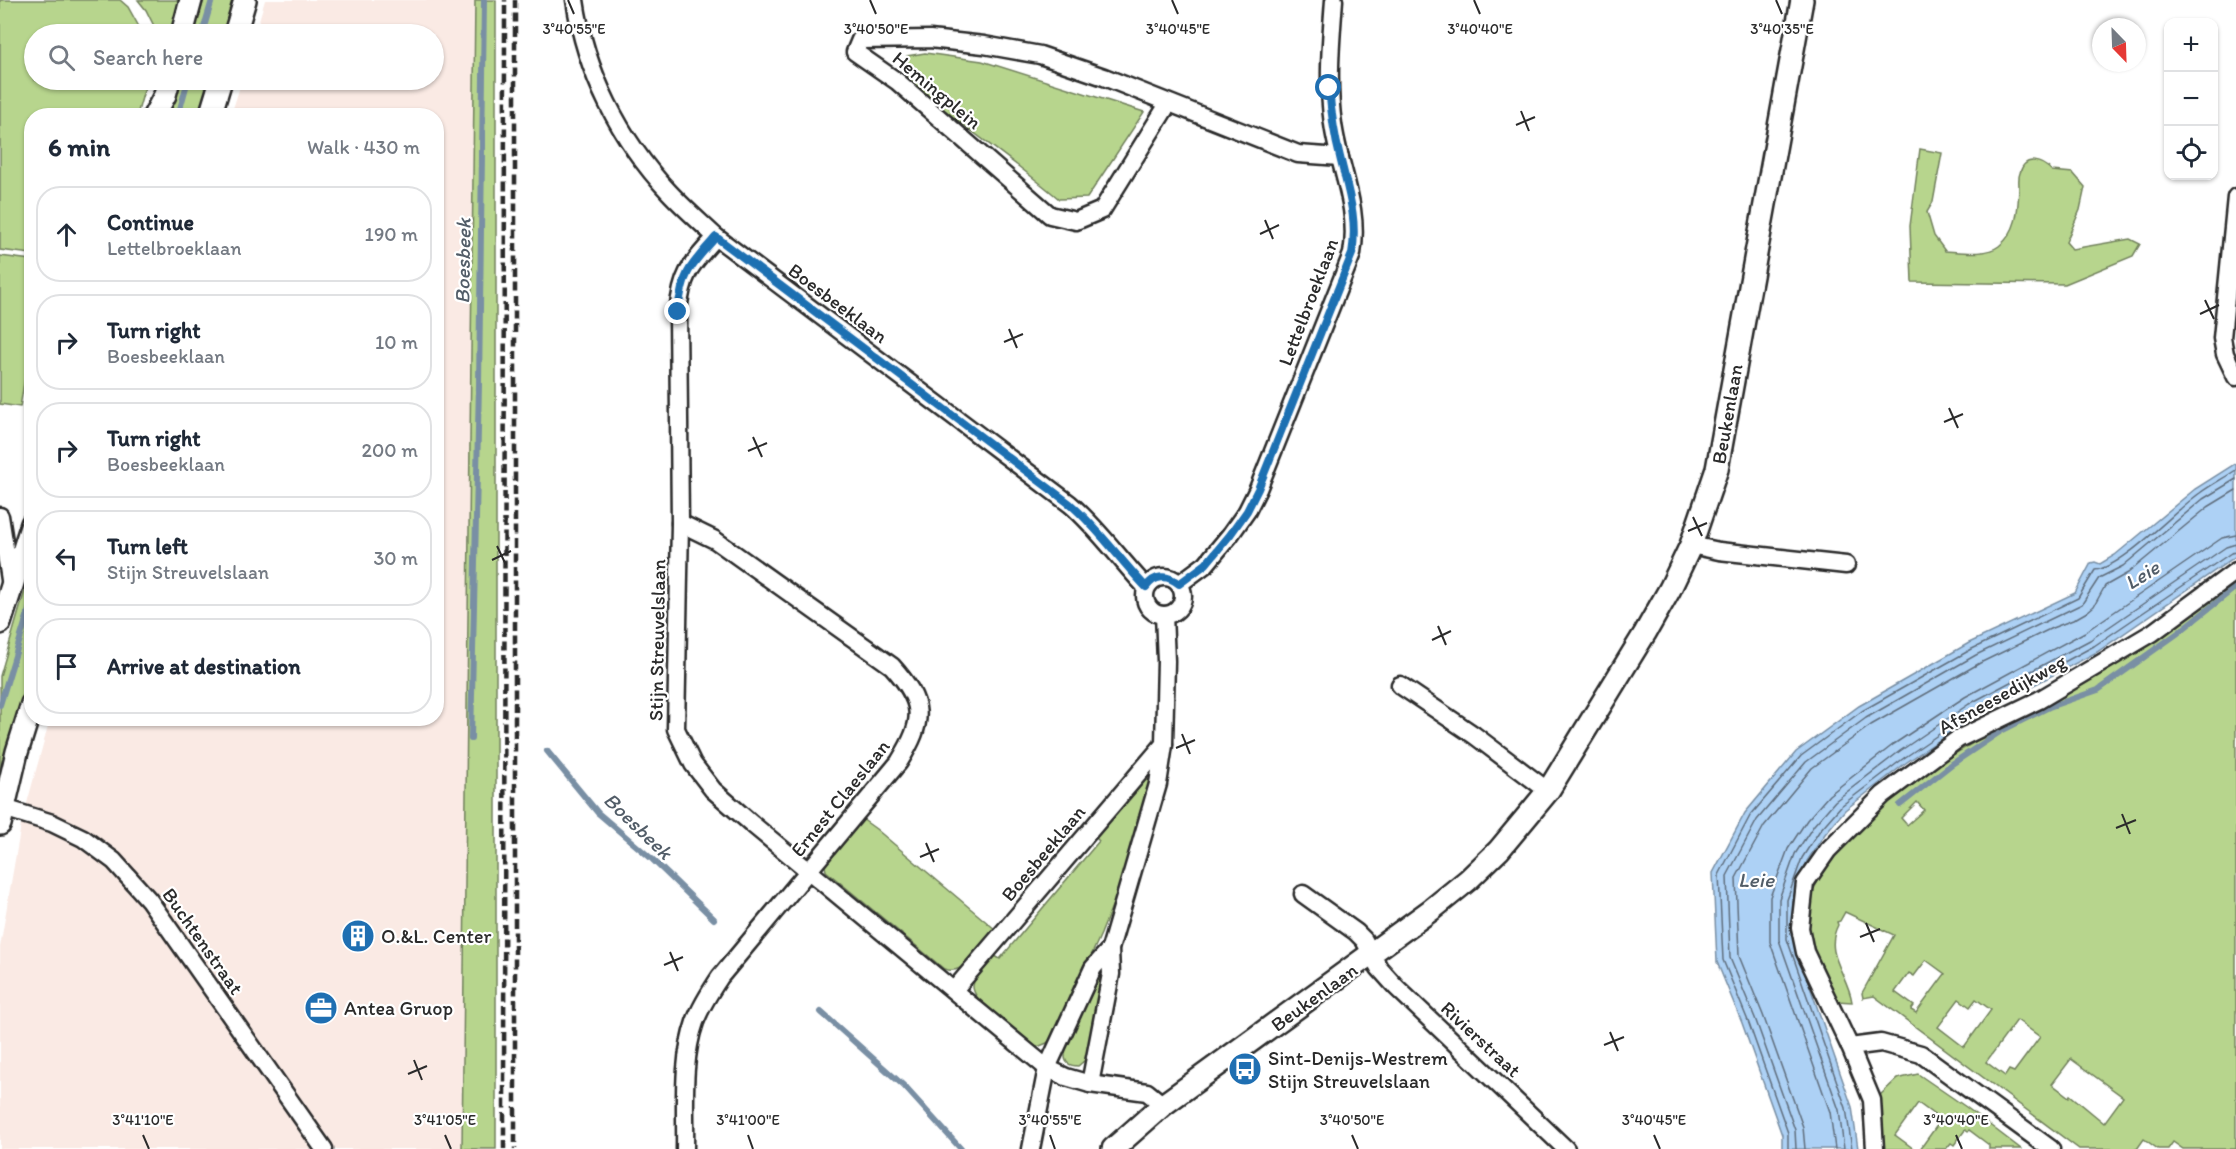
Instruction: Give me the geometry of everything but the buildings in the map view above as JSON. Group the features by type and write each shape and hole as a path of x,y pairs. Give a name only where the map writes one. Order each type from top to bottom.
{"street":[{"path":"185,24 191,0"},
{"path":"238,24 245,0"},
{"name":"Boesbeeklaan","path":"575,0 583,40 616,121 640,158 669,192 716,237 1070,504 1099,532 1146,587 1144,593 1147,606 1157,614 1164,615"},
{"name":"Lettelbroeklaan","path":"1179,584 1206,564 1247,511 1258,489 1352,254 1356,233 1353,206 1333,125 1329,88 1334,0"},
{"name":"Beukenlaan","path":"1113,1149 1163,1106 1372,954 1468,880 1521,826 1548,791 1645,633 1691,545 1717,469 1803,0"},
{"name":"Hemingplein","path":"1168,104 1102,210 1076,221 1050,215 898,82 855,52 860,40 930,39 984,45 1040,55 1104,77 1298,154 1340,157"},
{"path":"156,108 166,90"},
{"path":"212,108 218,90"},
{"path":"2236,197 2222,338 2225,354 2236,377"},
{"name":"Stijn Streuvelslaan","path":"716,237 692,265 681,286 678,312 680,523 676,729 693,764 713,790 1047,1068"},
{"path":"0,516 11,586"},
{"name":"Ernest Claeslaan","path":"680,523 715,540 892,666 908,684 917,704 918,724 912,742 900,762 720,977 704,1002 695,1023 689,1049 685,1149"},
{"path":"1691,545 1719,551 1846,564"},
{"path":"0,623 24,548"},
{"name":"Afsneesedijkweg","path":"1875,1149 1872,1100 1851,1047 1805,952 1800,928 1805,883 1828,850 1883,795 1958,739 2039,700 2152,633 2236,571"},
{"path":"1090,1084 1111,974 1110,949 1158,784 1164,744 1166,661 1164,615 1171,614 1181,604 1182,590 1173,579 1165,576 1151,581 1146,587"},
{"path":"1400,685 1474,735 1548,791"},
{"path":"2,816 25,726"},
{"name":"Boesbeeklaan","path":"954,990 1164,744"},
{"name":"Buchtenstraat","path":"2,816 52,823 83,838 114,861 149,900 324,1149"},
{"name":"Beukenlaan","path":"1303,894 1356,932 1372,954"},
{"path":"1031,1149 1047,1068 1093,968 1110,949"},
{"name":"Rivierstraat","path":"1372,954 1379,968 1396,987 1566,1149"},
{"path":"1851,1047 1881,1043 1922,1054 2052,1149"},
{"path":"1047,1068 1066,1077 1090,1084 1147,1092 1163,1106"}],"shaded area":[{"path":"265,0 475,0 462,1149 0,1149 0,947 21,825 48,726 444,726 444,108 233,108 239,90 444,90 444,24 258,24"}],"green space":[{"path":"0,0 120,0 128,7 137,24 24,24 24,90 144,90 139,108 24,108 24,253 0,250"},
{"path":"138,0 183,0 175,24 153,24"},
{"path":"204,0 238,0 230,24 196,24"},
{"path":"475,0 496,0 496,1149 462,1149"},
{"path":"925,53 982,61 1144,112 1087,198 1059,199 909,81 907,56"},
{"path":"177,90 210,90 204,108 171,108"},
{"path":"1920,149 1942,153 1933,202 1927,212 1934,236 1945,251 1973,253 1987,251 1999,246 2005,240 2016,219 2019,175 2022,167 2030,161 2039,162 2052,171 2073,173 2085,187 2080,210 2066,242 2072,249 2130,239 2140,244 2133,256 2065,284 1912,282 1910,226"},
{"path":"0,256 24,259 24,383 20,407 0,404"},
{"path":"2236,582 2236,1149 2183,1149 2173,1142 2168,1149 2158,1149 2144,1139 2137,1149 2079,1149 1874,996 1863,998 1862,993 1894,935 1845,912 1837,922 1833,945 1852,1002 1836,1001 1810,941 1807,915 1809,902 1822,874 1860,828 1890,800 1923,775 1994,731 2121,662 2172,629","holes":["1917,802 1924,810 1907,825 1901,818","1926,960 1945,974 1916,1013 1911,1010 1914,1006 1895,992 1909,973 1914,976","1959,999 1970,1007 1976,999 1991,1010 1964,1047 1938,1027","2017,1020 2040,1037 2014,1072 2009,1070 2005,1076 1986,1062","2071,1059 2123,1097 2104,1123 2070,1095 2069,1097 2052,1084"]},
{"path":"24,594 24,705 0,793 0,676"},
{"path":"1144,777 1147,777 1149,784 1116,896 1101,934 1055,1035 1047,1043 1035,1048 988,1010 975,993 974,982 995,956 1000,959 1099,841 1094,836"},
{"path":"862,819 996,930 967,964 952,970 944,969 826,871 825,866"},
{"path":"1098,974 1104,975 1085,1060 1078,1066 1071,1065 1066,1061 1066,1049 1078,1015"},
{"path":"1918,1074 2021,1149 1989,1149 1989,1145 1969,1130 1968,1132 1965,1130 1954,1145 1951,1143 1946,1149 1920,1149 1941,1120 1918,1103 1895,1135 1914,1149 1882,1149 1879,1096 1897,1079"}],"water":[{"name":"Leie","path":"2236,463 2236,556 2097,652 1975,716 1907,762 1845,810 1807,861 1793,901 1793,938 1852,1107 1858,1149 1782,1149 1782,1135 1742,1023 1717,962 1713,873 1745,813 1796,752 1859,706 1969,643 2075,593 2091,563 2100,564 2115,555 2195,489"}],"waterway":[{"path":"205,24 212,0"},
{"name":"Boesbeek","path":"471,739 484,0"},
{"path":"180,108 185,90"},
{"path":"1900,805 1952,764 2001,731 2049,707 2098,690 2178,633 2236,587"},
{"path":"0,705 24,626"},
{"name":"Boesbeek","path":"547,751 598,813 652,859 714,919"},
{"name":"Boesbeek","path":"821,1012 904,1086 961,1149"}],"railway":[{"path":"504,1149 505,0"},
{"path":"515,0 515,1149"}],"place":[{"name":"O.&L. Center","path":"358,936"},
{"name":"Antea Gruop","path":"321,1008"},
{"name":"Sint-Denijs-Westrem Stijn Streuvelslaan","path":"1245,1069"}],"route":[{"path":"678,312 681,286 692,265 716,237 1070,504 1099,532 1146,587 1151,581 1165,576 1179,584 1206,564 1247,511 1258,489 1352,254 1356,233 1353,206 1333,125 1329,88"}]}
